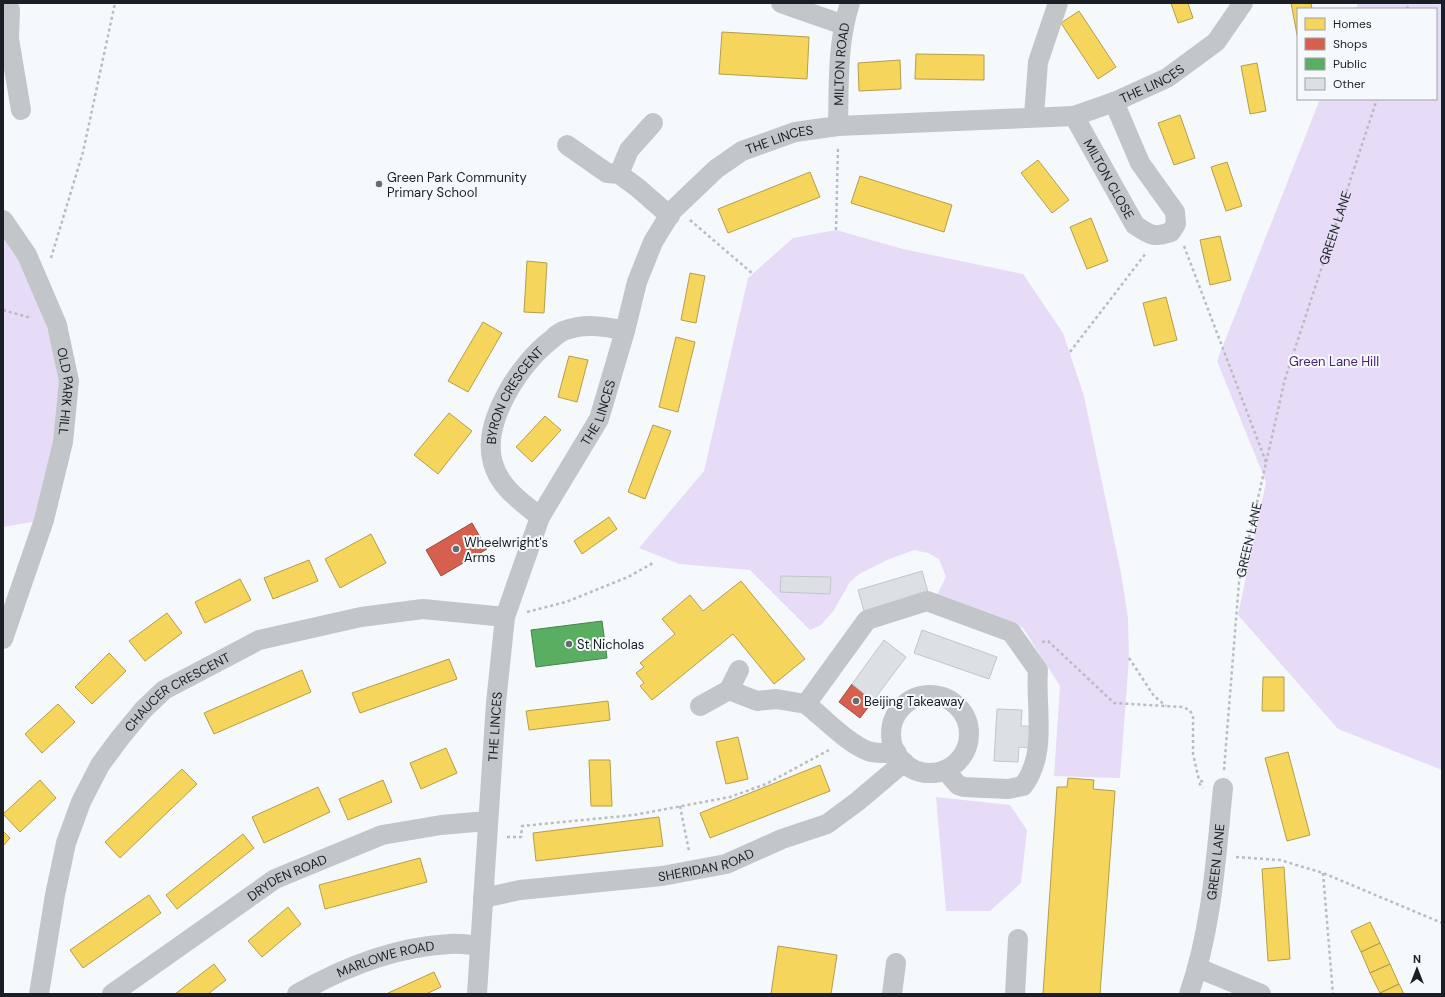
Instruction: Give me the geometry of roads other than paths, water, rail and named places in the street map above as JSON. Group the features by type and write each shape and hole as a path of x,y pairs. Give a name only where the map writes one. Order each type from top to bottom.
{"street":[{"path":"7,3 10,10 9,39 21,110"},
{"path":"781,3 844,25"},
{"name":"MILTON ROAD","path":"838,126 839,56 844,25 850,3"},
{"path":"1034,116 1038,62 1058,3"},
{"name":"THE LINCES","path":"477,994 496,702 505,617 540,516 599,419 625,331 637,282 653,242 673,212 716,169 742,152 796,132 838,126 1034,116 1074,116 1114,102 1167,78 1216,42 1243,3"},
{"name":"MILTON CLOSE","path":"1074,116 1135,225 1147,232 1159,236 1171,232 1176,224 1175,212 1140,163 1114,102"},
{"path":"619,174 629,150 653,123"},
{"path":"567,146 607,173 619,174 673,212"},
{"name":"OLD PARK HILL","path":"3,220 27,255 57,324 69,381 63,442 44,520 3,639"},
{"name":"BYRON CRESCENT","path":"540,516 508,490 493,464 490,444 494,424 507,395 522,369 542,347 562,332 600,325 625,331"},
{"path":"806,704 867,620 927,601 1011,632 1038,670 1038,737 1035,761 1030,776 1023,786 1008,789 987,789 958,785 945,770"},
{"name":"CHAUCER CRESCENT","path":"39,994 55,895 66,843 81,802 100,765 120,738 143,710 164,690 258,640 361,617 423,608 505,617"},
{"path":"700,706 729,690 740,670"},
{"path":"729,690 757,701 776,698 806,704 846,738 868,751 900,758"},
{"path":"926,695 938,696 957,706 964,714 968,725 969,736 967,747 962,756 945,770 934,773 923,772 912,768 900,758 892,743 891,732 898,712 906,704 916,698 926,695"},
{"name":"SHERIDAN ROAD","path":"483,898 520,890 647,877 726,864 782,839 827,824 858,801 900,758"},
{"name":"GREEN LANE","path":"1189,994 1205,944 1217,855 1222,788"},
{"name":"DRYDEN ROAD","path":"112,994 275,879 382,835 441,825 487,829"},
{"path":"1014,994 1018,939"},
{"name":"MARLOWE ROAD","path":"297,994 331,975 394,952 450,944 480,946"},
{"path":"892,994 896,963"},
{"path":"1198,968 1261,994"},
{"path":"43,975 50,994"}],"place":[{"name":"Green Park Community Primary School","path":"379,184"},
{"name":"Wheelwright's Arms","path":"456,549"},
{"name":"St Nicholas","path":"569,644"},
{"name":"Beijing Takeaway","path":"856,701"}],"park label":[{"name":"Green Lane Hill","path":"1334,361"}]}
